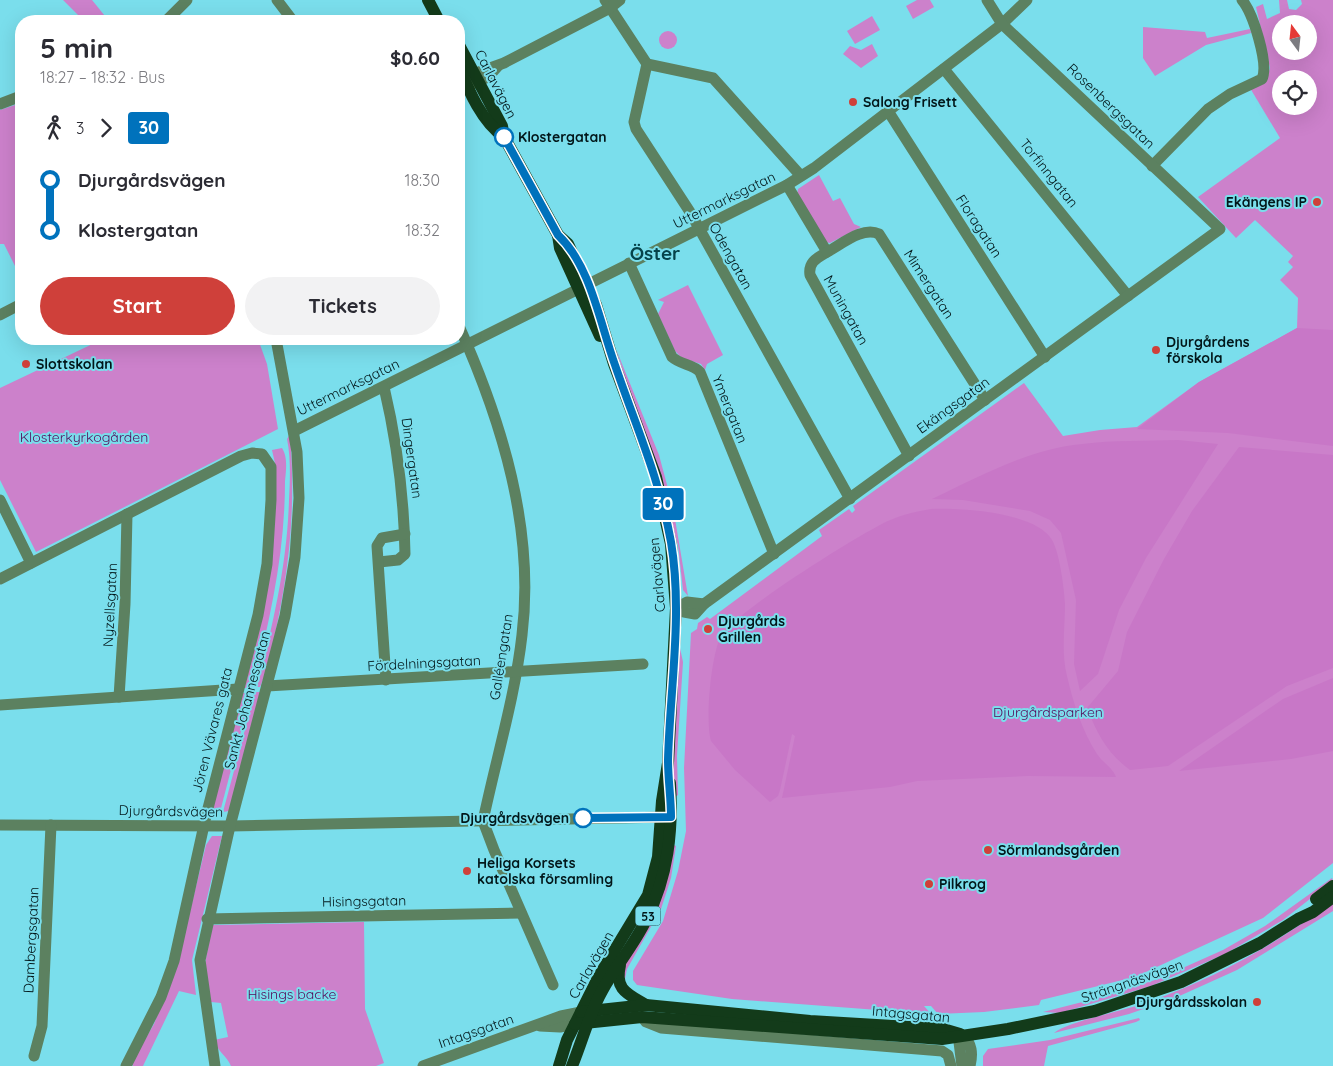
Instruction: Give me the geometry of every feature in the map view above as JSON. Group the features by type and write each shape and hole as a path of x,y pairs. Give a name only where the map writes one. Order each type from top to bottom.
{"main road":[{"path":"428,0 437,15"},
{"name":"Carlavägen","path":"466,80 502,126 504,137 558,235 568,244 583,286 596,305 614,364 638,424 664,508 671,544 676,608 666,817 668,858 646,921 584,1017 572,1066"},
{"name":"Carlavägen","path":"559,1066 584,1017 602,972 648,895 666,817"},
{"name":"Strängnäsvägen","path":"1298,919 1308,905 1333,886"},
{"name":"Strängnäsvägen","path":"963,1035 1050,1022 1142,997 1221,964 1313,912 1333,897"},
{"path":"621,959 617,975 618,982 623,990 644,1011"},
{"name":"Intagsgatan","path":"584,1017 644,1011 943,1029 963,1035"}],"street":[{"path":"173,15 187,0"},
{"path":"277,0 288,15"},
{"path":"466,80 488,77 498,66 608,4 620,0"},
{"name":"Rosenbergsgatan","path":"987,0 1002,24 1220,229"},
{"name":"Uttermarksgatan","path":"466,344 787,185 814,168 944,69 1002,24 1027,0"},
{"path":"1152,166 1208,109 1224,98 1262,79 1264,66 1252,13 1242,0"},
{"path":"608,4 647,64 713,78 801,176"},
{"name":"Odengatan","path":"647,64 634,122 636,129 698,228 850,499"},
{"name":"Torfinngatan","path":"944,69 1128,296"},
{"path":"0,104 15,98"},
{"name":"Floragatan","path":"888,111 1045,357"},
{"path":"787,185 827,252"},
{"name":"Ekängsgatan","path":"676,608 687,602 704,604 1220,229"},
{"name":"Mimergatan","path":"827,252 863,233 874,231 879,234 985,400"},
{"name":"Muningatan","path":"827,252 813,260 809,268 810,275 909,456"},
{"name":"Ymergatan","path":"629,264 672,357 679,363 696,368 700,372 774,554"},
{"path":"0,314 15,307"},
{"name":"Galléengatan","path":"466,344 499,426 514,488 522,545 524,590 522,635 516,672 483,821"},
{"name":"Sankt Johannesgatan","path":"215,1066 200,969 207,919 285,616 295,558 299,498 294,431 277,345"},
{"name":"Uttermarksgatan","path":"294,431 464,345"},
{"name":"Dingergatan","path":"379,562 403,558 405,554 405,514 394,433 384,387"},
{"name":"Jören Vävares gata","path":"126,1066 161,997 174,962 204,825 258,615 267,564 272,467 262,454 252,453 241,456 127,514"},
{"path":"0,500 31,563"},
{"path":"0,579 127,514"},
{"name":"Nyzellsgatan","path":"119,697 125,604 127,514"},
{"path":"386,680 378,541 386,536 405,534"},
{"name":"Fördelningsgatan","path":"267,686 643,664"},
{"path":"0,705 238,689"},
{"name":"Djurgårdsvägen","path":"0,825 230,826 666,817"},
{"path":"483,821 553,985"},
{"name":"Dambergsgatan","path":"34,1056 42,1026 52,825"},
{"name":"Hisingsgatan","path":"207,919 521,913"},
{"path":"644,1011 646,1022 661,1028 942,1051 948,1055 951,1066"},
{"name":"Intagsgatan","path":"424,1066 538,1026 560,1027 584,1017"},
{"path":"962,1066 959,1042 963,1035 969,1041 972,1053 970,1066"}],"green space":[{"path":"63,0 92,0 104,15 78,15"},
{"path":"917,0 930,0 934,7 913,19 906,6"},
{"name":"Djurgårdsparken","path":"1279,0 1287,0 1289,9 1296,10 1302,4 1301,0 1333,0 1333,863 1263,918 1135,977 1041,1000 1039,1005 984,1012 938,1014 931,1006 924,1006 931,1014 732,999 637,985 633,980 633,971 663,921 678,871 686,831 684,768 691,633 697,629 698,623 707,617 710,619 822,536 819,530 849,509 852,513 855,510 853,506 1024,383 1063,436 1137,427 1199,382 1297,328 1298,298 1280,280 1293,267 1288,262 1293,256 1255,220 1236,238 1198,197 1280,138 1250,88 1265,83 1270,68 1256,7 1263,4 1267,19 1272,17 1272,60 1318,60 1318,15 1276,15 1280,13"},
{"path":"872,16 880,30 855,44 847,31"},
{"path":"1143,27 1205,32 1207,38 1250,29 1251,33 1206,45 1155,76 1143,58"},
{"path":"664,31 672,31 677,36 675,47 664,49 659,44 659,36"},
{"path":"872,44 878,56 861,68 843,54 850,46 861,50"},
{"path":"15,105 15,266 4,244 0,244 0,110"},
{"path":"819,175 833,201 840,198 854,224 861,227 830,243 825,242 797,195 798,189"},
{"path":"688,285 723,355 707,364 705,370 701,364 682,358 675,351 658,314 664,302 658,300"},
{"path":"1297,328 1333,330 1333,446 1228,433 1137,429 1199,382"},
{"name":"Klosterkyrkogården","path":"90,345 260,345 267,364 278,429 36,552 0,480 0,388"},
{"path":"616,349 659,455 673,507 688,596 683,590 678,545"},
{"path":"290,434 292,496 285,583 266,672 260,687 257,687 274,617 285,548 290,477 287,439"},
{"path":"1178,440 1218,444 1146,558 1119,610 1098,674 1080,691 1074,664 1076,600 1061,533 1050,520 1030,511 963,500 932,499 1005,465 1043,451 1118,441"},
{"path":"1239,447 1333,455 1333,668 1287,686 1168,766 1130,770 1115,757 1104,743 1087,708 1118,671 1127,632 1164,559 1192,511"},
{"path":"282,448 286,464 284,508 275,586 253,688 244,688 276,468 272,450"},
{"path":"931,509 960,509 1015,518 1031,523 1052,540 1063,580 1065,604 1064,658 1072,696 1082,726 1092,745 1099,757 1116,777 1029,776 917,781 890,787 782,798 795,736 792,734 780,790 778,796 770,802 735,770 711,741 709,732 710,688 714,658 721,636 731,625 770,594 845,545 892,519"},
{"path":"680,648 683,662 677,756 678,795 675,797 673,762"},
{"path":"1333,678 1333,751 1291,759 1179,771 1283,699"},
{"path":"255,692 260,692 229,811 223,812"},
{"path":"242,693 251,693 220,812 209,813"},
{"path":"212,836 222,836 192,960 196,995 179,991 143,1066 133,1066 132,1062 154,1024 178,961 206,845"},
{"path":"672,844 676,846 671,878 661,909 627,969 624,984 621,971"},
{"path":"1332,878 1333,881 1283,920 1225,954 1151,986 1060,1013 1043,1012 1102,997 1158,979 1223,950 1265,926"},
{"path":"1333,901 1333,911 1237,970 1175,998 1129,1014 1054,1033 1072,1024 1151,1001 1223,970 1268,945"},
{"name":"Hisings backe","path":"364,922 365,1009 384,1063 376,1066 231,1066 214,1040 228,1037 221,1003 211,1002 205,964 212,925"},
{"path":"1139,1018 1140,1020 1136,1022 1048,1046 1044,1066 983,1066 983,1056 988,1049 1050,1040"}],"bus line":[{"name":"30","path":"504,137 558,235 568,244 588,284 614,364 638,424 656,477 671,544 676,608 668,763 671,817 583,818"}],"place":[{"name":"Salong Frisett","path":"853,102"},
{"name":"Klostergatan","path":"504,137"},
{"name":"Ekängens IP","path":"1317,202"},
{"name":"Djurgårdens förskola","path":"1156,350"},
{"name":"Slottskolan","path":"26,364"},
{"name":"Djurgårds Grillen","path":"708,629"},
{"name":"Djurgårdsvägen","path":"583,818"},
{"name":"Sörmlandsgården","path":"988,850"},
{"name":"Heliga Korsets katolska församling","path":"467,871"},
{"name":"Pilkrog","path":"929,884"},
{"name":"Djurgårdsskolan","path":"1257,1002"}],"district":[{"name":"Öster","path":"655,253"}]}
